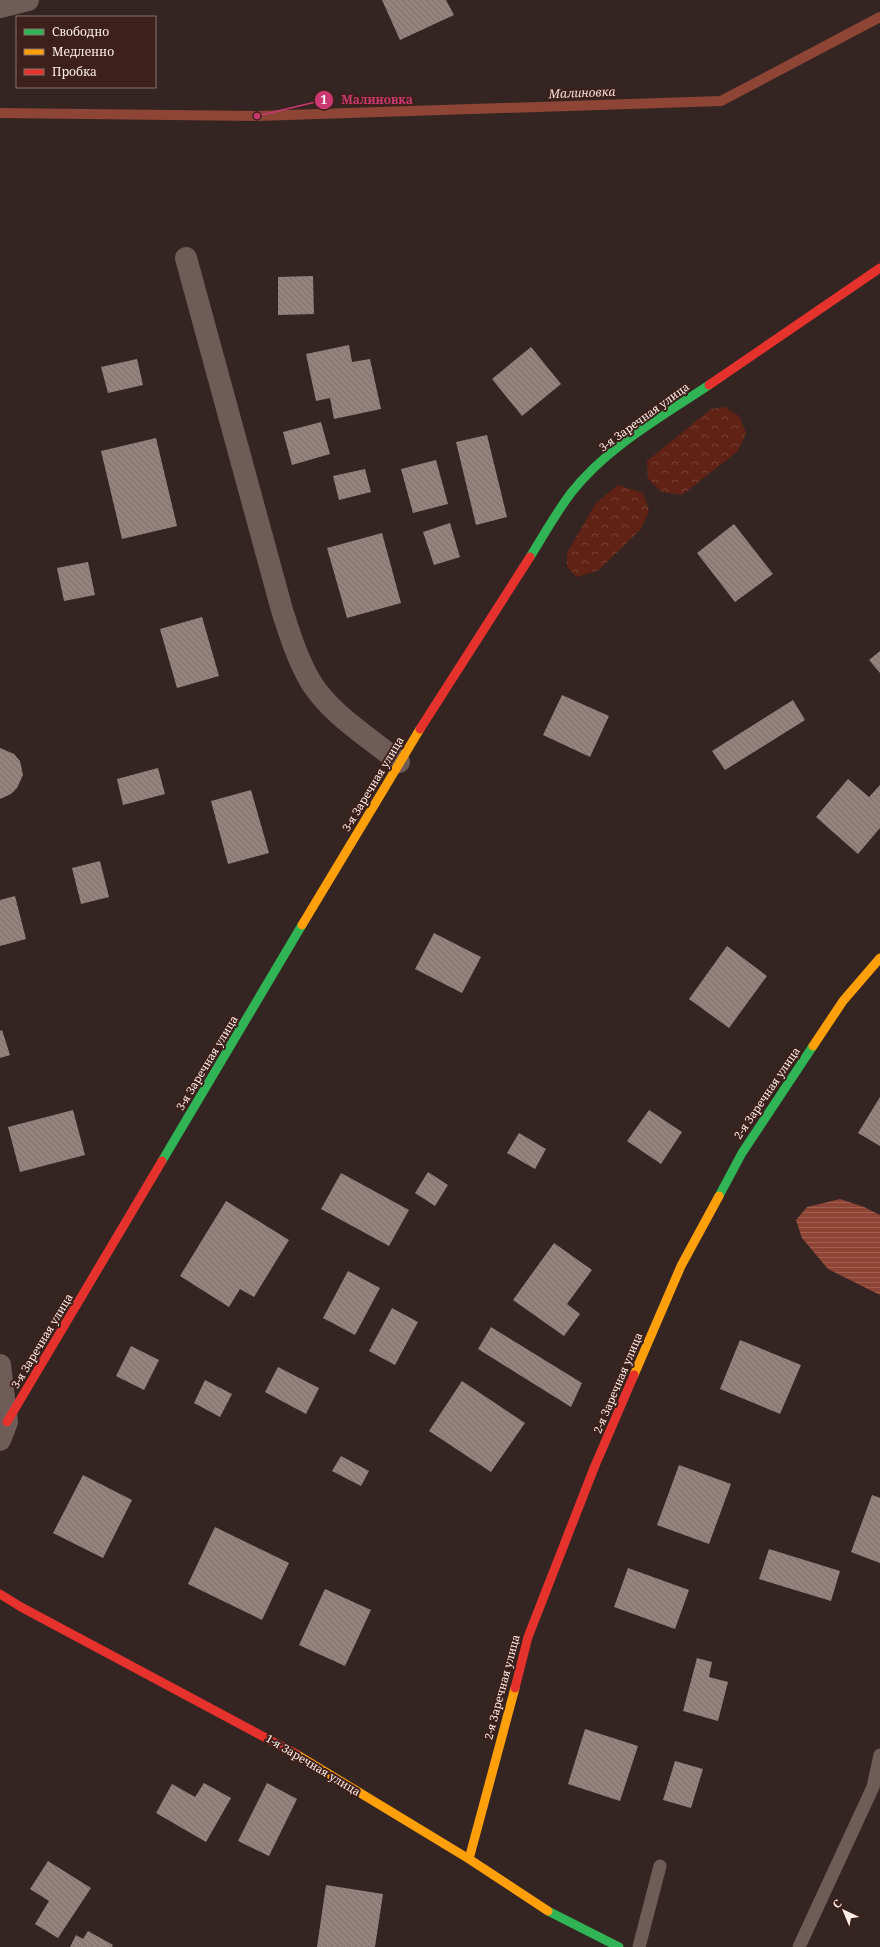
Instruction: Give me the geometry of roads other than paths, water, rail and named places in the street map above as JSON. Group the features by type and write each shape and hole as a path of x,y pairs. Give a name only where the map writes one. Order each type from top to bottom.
{"street":[{"path":"0,7 28,0"},
{"path":"186,258 282,610 296,653 312,684 331,707 399,762"},
{"name":"3-я Заречная улица","path":"4,1431 399,762 572,493 596,466 624,443 880,268"},
{"name":"2-я Заречная улица","path":"469,1860 528,1637 594,1468 681,1266 742,1153 843,1001 880,958"},
{"path":"0,1365 4,1431"},
{"name":"1-я Заречная улица","path":"0,1594 21,1607 289,1749 469,1860 554,1915 618,1947"}],"lane":[{"path":"799,1947 873,1787 880,1756"},
{"path":"639,1947 660,1866"}],"waterway":[{"name":"Малиновка","path":"0,113 257,116 721,101 880,17"}],"place":[{"name":"Малиновка","path":"257,116"}]}
